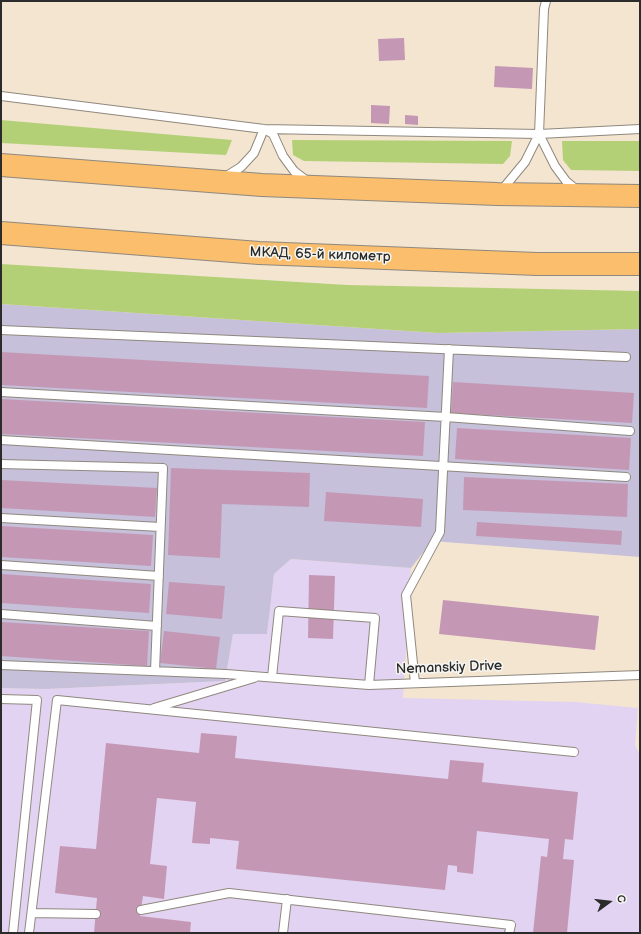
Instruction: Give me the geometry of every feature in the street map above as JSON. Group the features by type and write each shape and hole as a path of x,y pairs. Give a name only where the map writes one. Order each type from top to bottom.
{"highway":[{"path":"1,165 218,182 314,187 497,194 640,196"},
{"name":"МКАД, 65-й километр","path":"1,234 259,252 537,264 640,264"}],"lane":[{"path":"497,194 526,162 539,134 544,9 546,1"},
{"path":"1,96 264,129 539,134 640,129"},
{"path":"218,182 241,167 254,153 264,129"},
{"path":"264,129 273,134 283,156 294,171 314,187"},
{"path":"539,134 558,171 566,181 584,196"},
{"path":"1,330 626,357"},
{"path":"415,683 406,595 440,532 449,349"},
{"path":"1,392 446,417 630,432"},
{"path":"1,440 626,477"},
{"path":"1,464 163,468 155,671"},
{"path":"1,518 160,527"},
{"path":"1,565 159,576"},
{"path":"272,678 279,611 374,618 369,684"},
{"path":"1,614 157,626"},
{"name":"Nemanskiy Drive","path":"1,665 258,676 369,684 640,675"},
{"path":"149,709 258,676"},
{"path":"1,699 37,700 13,933"},
{"path":"29,933 56,700 574,752"},
{"path":"141,910 229,893 511,924 509,933"},
{"path":"283,933 287,899"},
{"path":"32,913 96,914"}],"shaded area":[{"path":"1,304 438,333 640,329 640,557 432,541 411,568 291,559 274,574 267,634 233,634 225,681 46,689 1,688"},
{"path":"291,559 411,568 403,698 575,702 638,708 635,745 640,755 640,933 1,933 1,688 46,689 225,681 233,634 267,634 274,574"}],"green space":[{"path":"1,120 232,140 226,155 1,143"},
{"path":"292,140 512,141 510,156 503,164 304,161 293,155"},
{"path":"562,141 640,141 640,171 571,170 563,160"},
{"path":"1,264 347,285 640,291 640,329 438,333 1,304"}],"building":[{"path":"404,38 405,60 379,61 378,39"},
{"path":"495,66 533,68 532,89 494,87"},
{"path":"371,105 390,106 389,124 371,123"},
{"path":"405,115 418,116 418,125 405,124"},
{"path":"1,352 429,376 427,408 1,385"},
{"path":"453,382 634,393 632,423 451,413"},
{"path":"1,399 425,422 423,456 1,434"},
{"path":"457,428 631,438 629,470 455,459"},
{"path":"171,468 310,473 309,507 222,504 220,558 168,555"},
{"path":"464,477 628,484 627,517 463,510"},
{"path":"1,480 157,488 155,517 1,508"},
{"path":"326,492 423,499 421,527 324,521"},
{"path":"477,522 622,531 621,545 476,536"},
{"path":"1,526 153,535 151,566 1,557"},
{"path":"1,574 151,584 149,613 1,603"},
{"path":"309,575 335,576 333,639 308,638"},
{"path":"169,582 225,586 222,619 166,614"},
{"path":"443,600 599,616 595,650 439,634"},
{"path":"1,622 149,631 147,666 1,656"},
{"path":"164,631 220,637 216,669 160,663"},
{"path":"201,733 237,736 235,758 448,779 450,760 484,763 482,782 578,792 573,840 565,839 563,859 574,860 567,933 533,933 541,856 547,857 549,839 477,831 473,874 457,872 457,866 448,865 445,890 236,869 239,841 210,838 210,844 192,843 196,802 157,798 150,864 167,866 164,899 143,896 140,916 191,922 190,933 94,933 97,898 55,893 60,846 96,849 106,743 199,753"}]}
